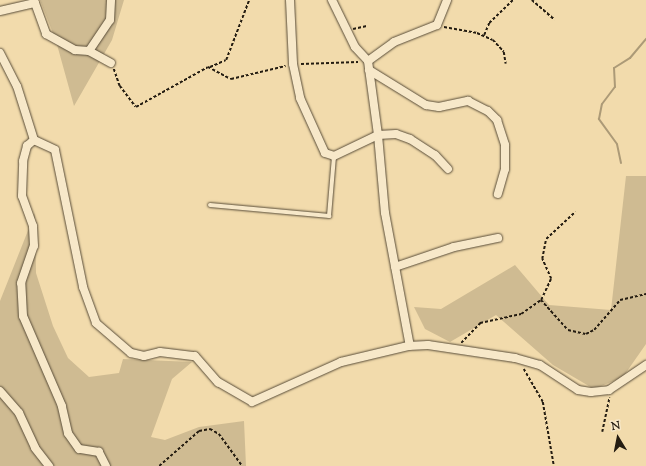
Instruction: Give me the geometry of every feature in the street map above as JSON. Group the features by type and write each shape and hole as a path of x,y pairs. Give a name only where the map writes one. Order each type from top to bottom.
{"street":[{"path":"89,51 110,20 111,0"},
{"path":"290,0 294,64 300,98 325,153 334,156 378,135 396,134 410,139 436,155 448,169"},
{"path":"332,0 346,33 368,61 378,135 385,213 410,346"},
{"path":"368,61 394,42 438,23 447,0"},
{"path":"0,10 36,3 46,34 75,50 89,51 111,63"},
{"path":"0,54 17,86 34,140 55,150 83,287 96,323 131,353 144,356 160,352 195,356 218,382 252,402 341,362 410,346 428,345 454,352 515,358 540,365 578,390 609,390 646,365"},
{"path":"370,70 426,105 439,107 468,101 488,111 497,120 505,145 504,169 498,194"},
{"path":"34,140 27,146 23,161 22,196 33,226 34,246 21,283 23,316 62,406 68,433 79,449 100,452 106,466"},
{"path":"395,267 454,247 498,238"},
{"path":"0,391 19,413 35,448 49,466"}],"lane":[{"path":"210,205 329,216 334,156"}],"path":[{"path":"111,63 120,86 136,107 208,68 226,60 249,0"},
{"path":"483,35 489,23 513,0"},
{"path":"532,0 555,20"},
{"path":"438,23 483,35 500,46 507,59 506,64"},
{"path":"346,33 367,26"},
{"path":"208,68 231,79 294,64 333,65 368,61"},
{"path":"454,352 480,323 521,314 541,300 551,279 542,259 546,238 575,212"},
{"path":"541,300 568,330 586,334 594,330 620,300 646,294"},
{"path":"515,358 533,381 543,402 554,466"},
{"path":"602,432 609,390"},
{"path":"159,466 199,431 210,429 219,434 242,466"}],"shaded area":[{"path":"40,0 124,0 112,40 74,106 56,41"},
{"path":"626,176 646,176 646,344 623,377 594,389 553,365 496,315 450,342 425,329 414,307 441,309 515,265 549,305 611,310"},
{"path":"35,213 36,273 53,326 68,358 89,377 119,373 123,359 192,362 172,379 151,437 165,440 199,427 244,421 246,466 0,466 0,301"}],"waterway":[{"path":"621,163 617,144 599,119 602,104 615,87 614,68 630,58 646,39"}]}
